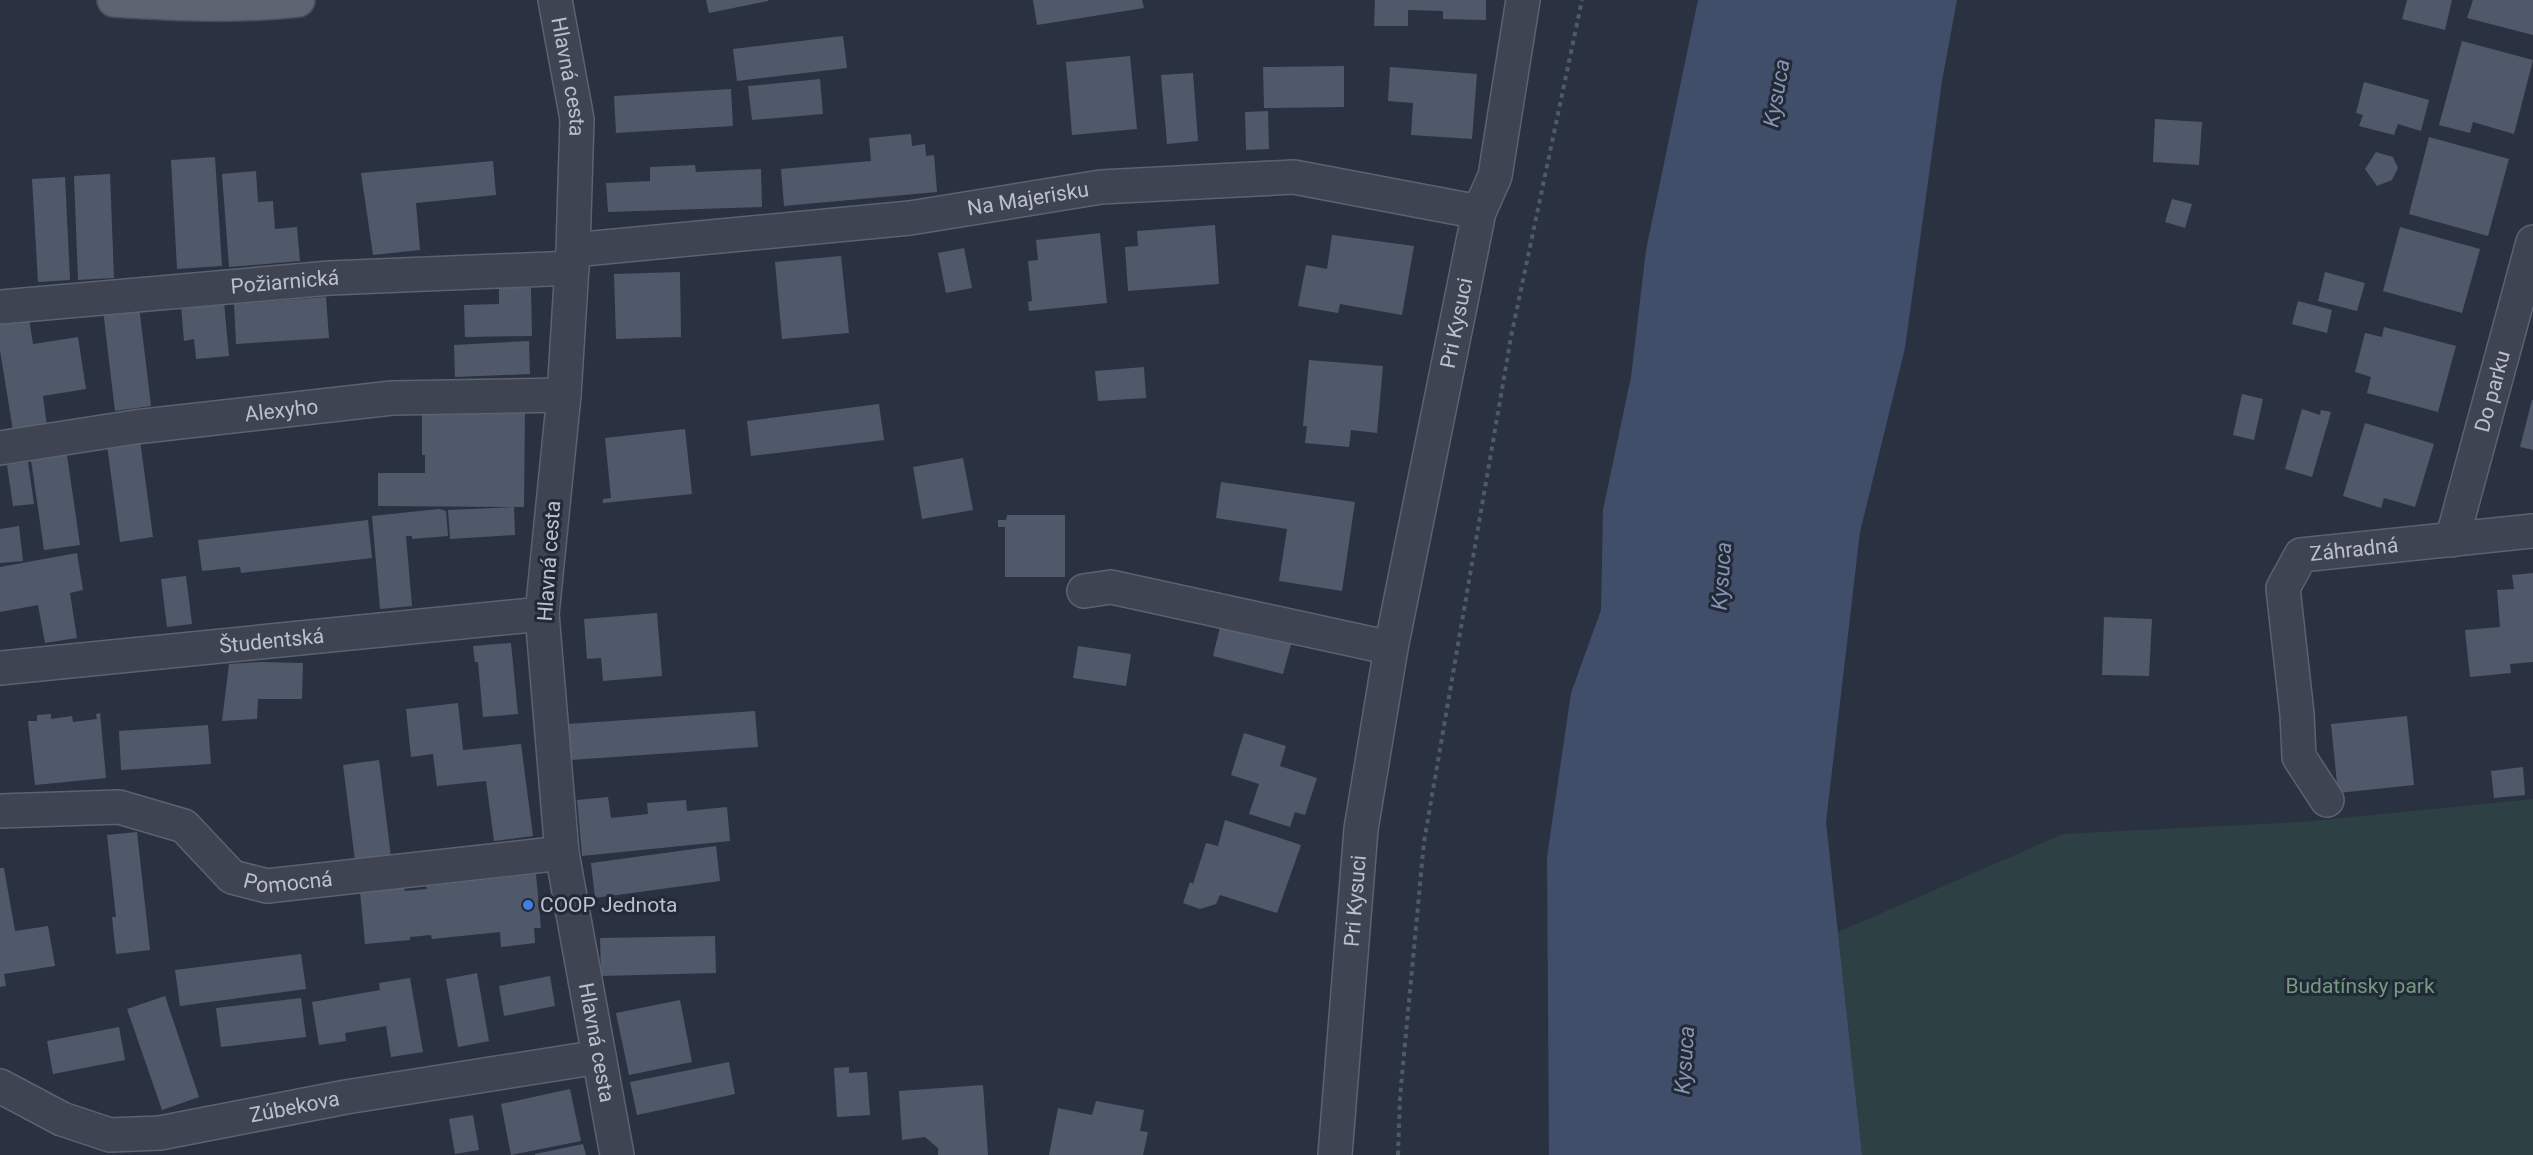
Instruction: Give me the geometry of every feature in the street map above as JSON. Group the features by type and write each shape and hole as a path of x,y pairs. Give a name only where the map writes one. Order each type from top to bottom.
{"main road":[{"path":"114,0 246,6 298,0"}],"street":[{"name":"Hlavná cesta","path":"555,0 577,119 573,259 564,394 542,614 562,853 617,1155"},
{"name":"Pri Kysuci","path":"1335,1155 1361,829 1390,648 1479,212 1495,176 1523,0"},
{"name":"Na Majerisku","path":"573,259 910,218 1101,187 1294,177 1479,212"},
{"name":"Do parku","path":"2452,540 2533,243"},
{"name":"Požiarnická","path":"0,307 573,259"},
{"name":"Alexyho","path":"0,448 135,426 393,398 564,394"},
{"name":"Záhradná","path":"2327,800 2299,757 2297,714 2283,588 2301,555 2533,531"},
{"path":"1084,591 1112,587 1390,648"},
{"name":"Študentská","path":"0,668 542,614"},
{"name":"Pomocná","path":"0,811 118,807 129,810 184,826 232,877 267,886 562,853"},
{"name":"Zúbekova","path":"0,1086 62,1119 110,1135 160,1133 346,1097 599,1057"}],"path":[{"path":"1398,1155 1400,1098 1424,842 1511,337 1582,0"}],"green space":[{"name":"Budatínsky park","path":"2533,799 2533,1155 1862,1155 1838,932 2063,834 2301,822"}],"water":[{"name":"Kysuca","path":"1698,0 1957,0 1942,81 1905,348 1860,532 1826,822 1862,1155 1549,1155 1547,857 1571,693 1601,610 1603,510 1631,377 1646,250"}],"building":[{"path":"706,0 768,0 768,1 709,13"},
{"path":"1033,0 1142,0 1144,8 1037,25"},
{"path":"1375,0 1486,0 1486,20 1443,19 1443,11 1408,10 1408,26 1374,26"},
{"path":"2407,0 2452,0 2445,30 2402,19"},
{"path":"2473,0 2533,0 2533,35 2467,18"},
{"path":"843,36 847,68 737,81 733,49"},
{"path":"2462,41 2533,60 2514,134 2473,122 2470,133 2439,125"},
{"path":"1130,56 1137,129 1072,135 1066,62"},
{"path":"1344,66 1344,107 1264,108 1263,67"},
{"path":"1390,67 1477,74 1472,139 1411,135 1413,103 1388,101"},
{"path":"1193,73 1198,141 1167,144 1161,75"},
{"path":"820,79 823,114 752,120 748,86"},
{"path":"2364,82 2429,100 2421,131 2398,124 2394,135 2359,126 2363,115 2356,113"},
{"path":"731,89 733,126 616,133 614,96"},
{"path":"1268,111 1269,149 1246,150 1245,112"},
{"path":"2155,119 2202,122 2199,165 2153,162"},
{"path":"911,134 912,146 925,144 926,156 934,155 937,192 784,206 781,169 871,161 869,138"},
{"path":"2429,137 2509,159 2488,236 2409,214"},
{"path":"2376,152 2393,157 2398,168 2392,180 2377,186 2365,169"},
{"path":"215,157 222,266 177,269 171,160"},
{"path":"493,161 496,195 416,203 420,250 373,255 361,173"},
{"path":"695,165 696,172 761,169 762,207 608,212 606,183 650,181 650,167"},
{"path":"256,171 258,202 273,201 275,229 297,227 300,261 229,267 222,174"},
{"path":"110,174 114,278 78,280 74,176"},
{"path":"65,177 70,280 38,282 32,179"},
{"path":"2172,199 2192,204 2185,228 2165,222"},
{"path":"1215,225 1219,284 1128,291 1125,247 1138,246 1137,231"},
{"path":"2400,227 2480,249 2462,313 2383,291"},
{"path":"1100,233 1107,303 1029,311 1028,302 1032,301 1028,261 1038,260 1036,240"},
{"path":"1332,235 1414,246 1402,315 1340,304 1338,313 1298,306 1306,265 1327,269"},
{"path":"964,248 972,288 946,293 938,253"},
{"path":"841,256 849,333 782,339 775,262"},
{"path":"680,272 681,337 616,339 614,274"},
{"path":"2325,272 2365,283 2357,311 2318,301"},
{"path":"499,288 531,288 532,336 465,337 464,305 499,304"},
{"path":"326,297 329,338 236,344 234,304"},
{"path":"2298,301 2332,310 2327,333 2292,324"},
{"path":"224,302 229,356 196,359 194,339 184,341 181,306"},
{"path":"139,306 151,406 115,411 103,310"},
{"path":"29,319 33,344 78,337 86,389 43,396 47,426 13,431 0,350 0,324"},
{"path":"2384,327 2456,346 2438,412 2367,393 2371,377 2355,372 2365,333 2382,337"},
{"path":"529,341 530,374 455,377 454,345"},
{"path":"1309,360 1383,366 1377,433 1351,430 1349,447 1305,443 1307,426 1303,426"},
{"path":"1144,367 1146,398 1098,401 1095,371"},
{"path":"2242,394 2263,399 2254,440 2233,435"},
{"path":"2533,400 2533,450 2520,447"},
{"path":"879,404 884,440 751,456 747,421"},
{"path":"2302,409 2320,415 2321,410 2331,412 2312,477 2285,469"},
{"path":"422,410 525,410 524,507 378,506 378,473 425,473 425,455 422,455"},
{"path":"2365,423 2434,444 2415,507 2384,498 2381,508 2343,496"},
{"path":"685,429 692,494 603,503 603,499 611,498 605,438"},
{"path":"140,440 153,537 120,542 107,445"},
{"path":"67,455 80,545 44,550 31,460"},
{"path":"963,458 973,510 922,519 913,467"},
{"path":"28,462 34,504 13,506 7,465"},
{"path":"1221,482 1355,502 1342,591 1279,581 1287,529 1216,518"},
{"path":"514,507 515,535 450,539 448,510"},
{"path":"439,509 446,511 448,536 412,539 412,536 406,536 412,606 380,609 372,516"},
{"path":"1007,515 1065,515 1065,577 1005,577 1005,527 998,527 998,520 1006,520"},
{"path":"368,520 372,558 241,573 240,567 202,571 198,540"},
{"path":"19,526 23,561 0,563 0,529"},
{"path":"77,553 83,590 70,593 77,638 45,643 38,605 0,612 0,567"},
{"path":"2533,573 2533,662 2510,664 2511,673 2470,677 2465,630 2500,627 2497,590 2514,589 2512,575"},
{"path":"186,576 192,624 167,627 161,579"},
{"path":"657,613 662,676 603,681 601,658 587,659 584,619"},
{"path":"2104,617 2152,619 2149,676 2102,675"},
{"path":"1221,623 1292,641 1283,674 1213,656"},
{"path":"511,643 518,714 483,717 478,662 475,662 473,646"},
{"path":"1078,646 1131,654 1126,686 1073,678"},
{"path":"303,663 302,699 258,699 257,719 222,721 229,664"},
{"path":"458,703 463,750 521,744 533,836 494,841 486,781 437,786 433,754 411,757 406,709"},
{"path":"755,711 758,747 571,760 568,724"},
{"path":"100,713 106,778 35,785 28,721 37,721 37,715 51,714 51,719 72,716 73,722 97,719 96,714"},
{"path":"2407,716 2414,785 2338,793 2331,724"},
{"path":"208,725 211,764 121,770 119,731"},
{"path":"1244,733 1286,746 1280,766 1317,778 1305,815 1295,812 1290,827 1249,814 1259,784 1231,775"},
{"path":"379,760 391,857 355,861 343,765"},
{"path":"2523,767 2525,795 2494,798 2491,771"},
{"path":"608,797 611,818 648,814 647,803 686,800 687,811 727,807 730,841 582,856 577,800"},
{"path":"1225,820 1301,845 1277,913 1220,895 1216,904 1200,909 1183,903 1190,882 1193,884 1206,843 1218,846"},
{"path":"137,832 150,950 116,954 112,917 116,917 107,835"},
{"path":"716,846 720,881 595,898 591,863"},
{"path":"0,868 4,868 15,931 48,926 55,966 4,974 6,986 0,987"},
{"path":"536,874 541,928 534,928 535,943 501,947 500,932 432,939 431,935 410,937 410,940 365,944 360,892 404,888 405,891 427,889 426,886"},
{"path":"715,936 716,973 601,976 600,938"},
{"path":"301,954 306,989 180,1006 175,970"},
{"path":"477,973 489,1041 458,1047 446,979"},
{"path":"550,976 555,1006 504,1016 499,986"},
{"path":"410,978 423,1052 391,1057 386,1026 345,1033 346,1041 319,1045 312,1002 380,990 379,983"},
{"path":"165,996 199,1097 162,1110 127,1009"},
{"path":"301,998 306,1037 221,1047 216,1008"},
{"path":"680,1000 692,1062 629,1075 616,1013"},
{"path":"119,1027 125,1060 53,1074 47,1041"},
{"path":"729,1062 735,1094 637,1115 630,1082"},
{"path":"849,1067 849,1073 867,1072 870,1115 837,1117 834,1068"},
{"path":"983,1085 988,1155 938,1155 938,1148 925,1137 902,1140 899,1091"},
{"path":"570,1089 581,1141 511,1155 501,1104"},
{"path":"1096,1101 1144,1110 1140,1131 1148,1132 1143,1155 1049,1155 1058,1108 1092,1115"},
{"path":"473,1115 479,1150 455,1154 449,1119"},
{"path":"583,1144 586,1155 535,1155 535,1154"}],"place":[{"name":"COOP Jednota","path":"528,905"}]}
